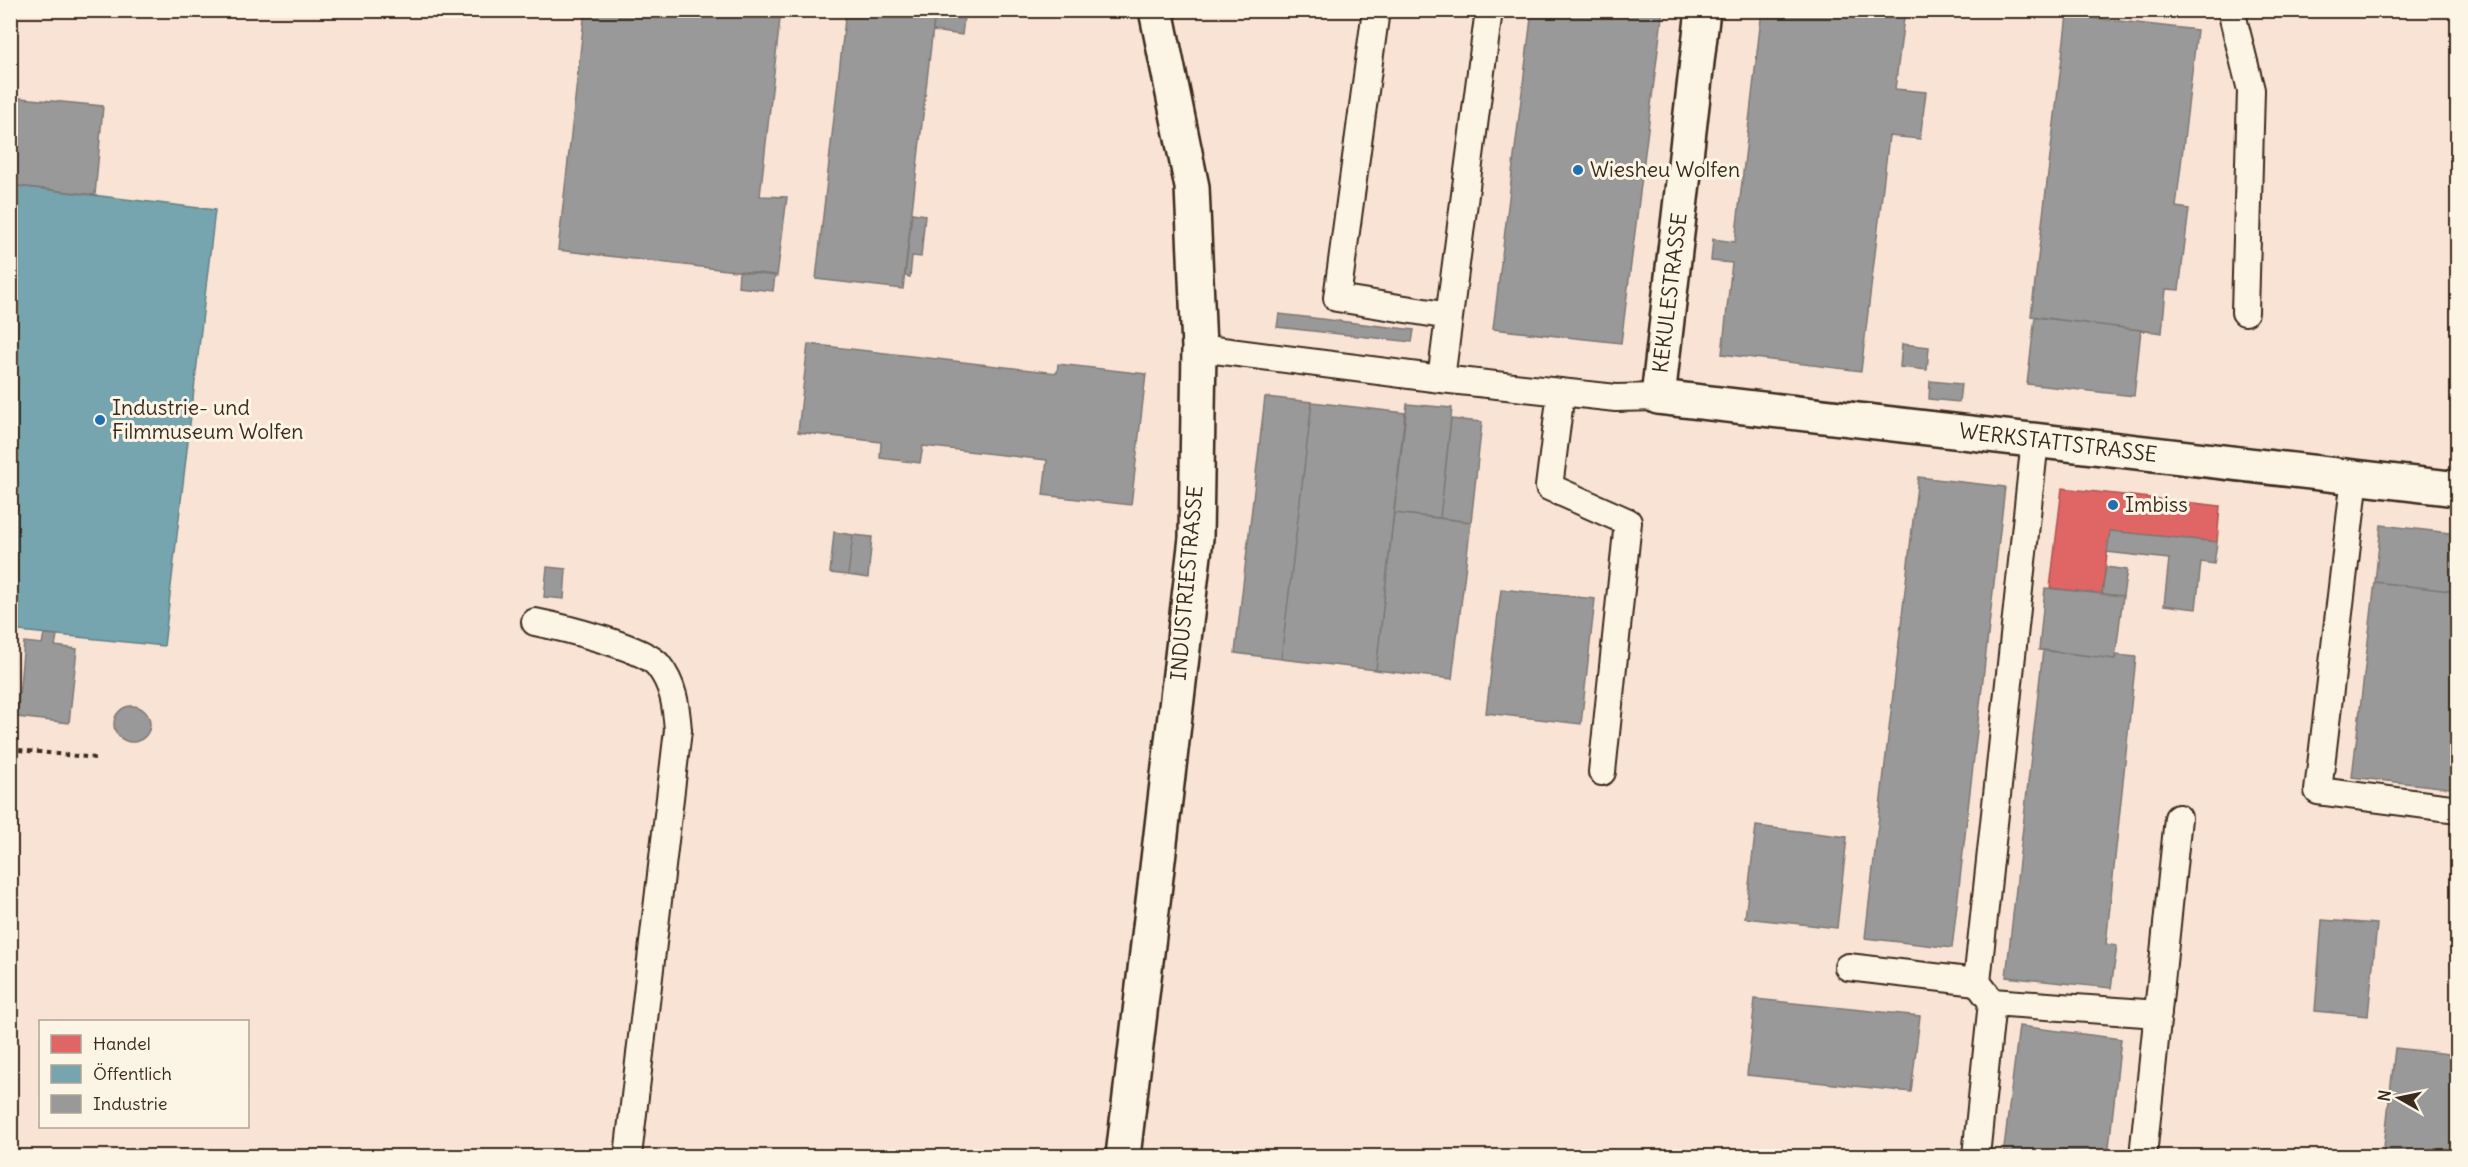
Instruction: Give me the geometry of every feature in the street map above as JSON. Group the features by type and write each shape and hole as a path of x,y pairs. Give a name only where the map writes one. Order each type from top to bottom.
{"street":[{"name":"INDUSTRIESTRASSE","path":"1123,1156 1196,538 1199,348 1192,187 1156,10"},
{"name":"KEKULESTRASSE","path":"1658,397 1703,10"},
{"name":"WERKSTATTSTRASSE","path":"1658,397 2457,489"}],"lane":[{"path":"1376,10 1337,298 1449,316"},
{"path":"1442,379 1489,10"},
{"path":"2231,10 2251,90 2245,312"},
{"path":"1199,348 1442,379 1616,398 1658,397"},
{"path":"1561,392 1549,487 1628,522 1602,771"},
{"path":"1976,1156 1992,1002 1977,982 2035,440"},
{"path":"2355,477 2318,791 2457,809"},
{"path":"535,622 576,630 625,647 657,663 675,695 678,730 628,1156"},
{"path":"2143,1156 2178,818"},
{"path":"1848,967 1977,982"},
{"path":"1992,1002 2158,1014"}],"path":[{"path":"10,749 95,758"}],"shaded area":[{"path":"10,11 2457,11 2457,1156 11,1156"}],"building: Handel":[{"path":"2062,488 2220,506 2217,542 2110,531 2102,594 2050,588"}],"building: Öffentlich":[{"name":"Industrie- und Filmmuseum Wolfen","path":"10,185 215,210 164,646 10,630"}],"building: Industrie":[{"path":"585,10 781,10 760,196 787,197 777,276 558,250"},
{"path":"846,10 935,10 903,289 816,279"},
{"path":"935,10 965,10 962,35 933,31"},
{"name":"Wiesheu Wolfen","path":"1532,10 1663,10 1621,343 1493,329"},
{"path":"1762,10 1905,10 1895,89 1926,92 1920,139 1889,136 1861,371 1722,354 1732,263 1711,261 1713,239 1735,242"},
{"path":"2346,10 2391,10 2391,17"},
{"path":"2067,15 2197,30 2176,207 2189,209 2179,290 2166,289 2162,333 2031,316"},
{"path":"10,97 103,106 95,195 10,185"},
{"path":"912,213 925,215 921,257 912,256 910,277 905,276"},
{"path":"739,271 775,275 773,291 738,287"},
{"path":"1279,314 1414,330 1412,342 1277,327"},
{"path":"2035,317 2141,330 2134,396 2027,384"},
{"path":"808,344 1057,373 1058,364 1146,374 1131,505 1043,495 1047,460 923,446 920,463 880,458 881,442 798,432"},
{"path":"1902,344 1929,347 1927,370 1900,367"},
{"path":"1930,381 1961,384 1959,402 1929,399"},
{"path":"1265,397 1312,402 1281,659 1235,653"},
{"path":"1312,402 1405,413 1376,670 1281,659"},
{"path":"1407,404 1452,408 1440,518 1394,513"},
{"path":"1451,419 1482,422 1471,522 1440,518"},
{"path":"1918,477 2005,487 1952,948 1865,938"},
{"path":"1394,513 1471,522 1452,679 1376,670"},
{"path":"2381,525 2458,534 2458,592 2375,582"},
{"path":"2110,531 2217,542 2214,564 2201,562 2196,609 2164,605 2169,559 2107,552"},
{"path":"834,532 853,535 848,575 830,573"},
{"path":"853,535 872,537 868,578 848,575"},
{"path":"547,567 566,569 564,599 544,597"},
{"path":"2106,567 2127,570 2123,596 2102,594"},
{"path":"2375,582 2458,592 2458,789 2352,777"},
{"path":"2045,588 2123,596 2115,659 2039,650"},
{"path":"1501,589 1595,599 1581,724 1486,713"},
{"path":"44,634 57,635 55,646 77,649 69,723 17,717 24,642 42,644"},
{"path":"2043,650 2115,659 2116,655 2136,657 2106,944 2117,946 2111,988 2006,977"},
{"path":"132,706 145,711 150,724 145,737 132,742 119,737 114,724 119,711"},
{"path":"1756,826 1847,837 1837,928 1745,918"},
{"path":"2322,920 2377,924 2368,1016 2315,1011"},
{"path":"1755,999 1920,1016 1911,1092 1747,1075"},
{"path":"2019,1026 2121,1039 2108,1156 2003,1156"},
{"path":"2395,1048 2458,1055 2458,1156 2383,1156"}],"place":[{"name":"Wiesheu Wolfen","path":"1578,170"},
{"name":"Industrie- und Filmmuseum Wolfen","path":"100,420"},
{"name":"Imbiss","path":"2113,505"}]}
